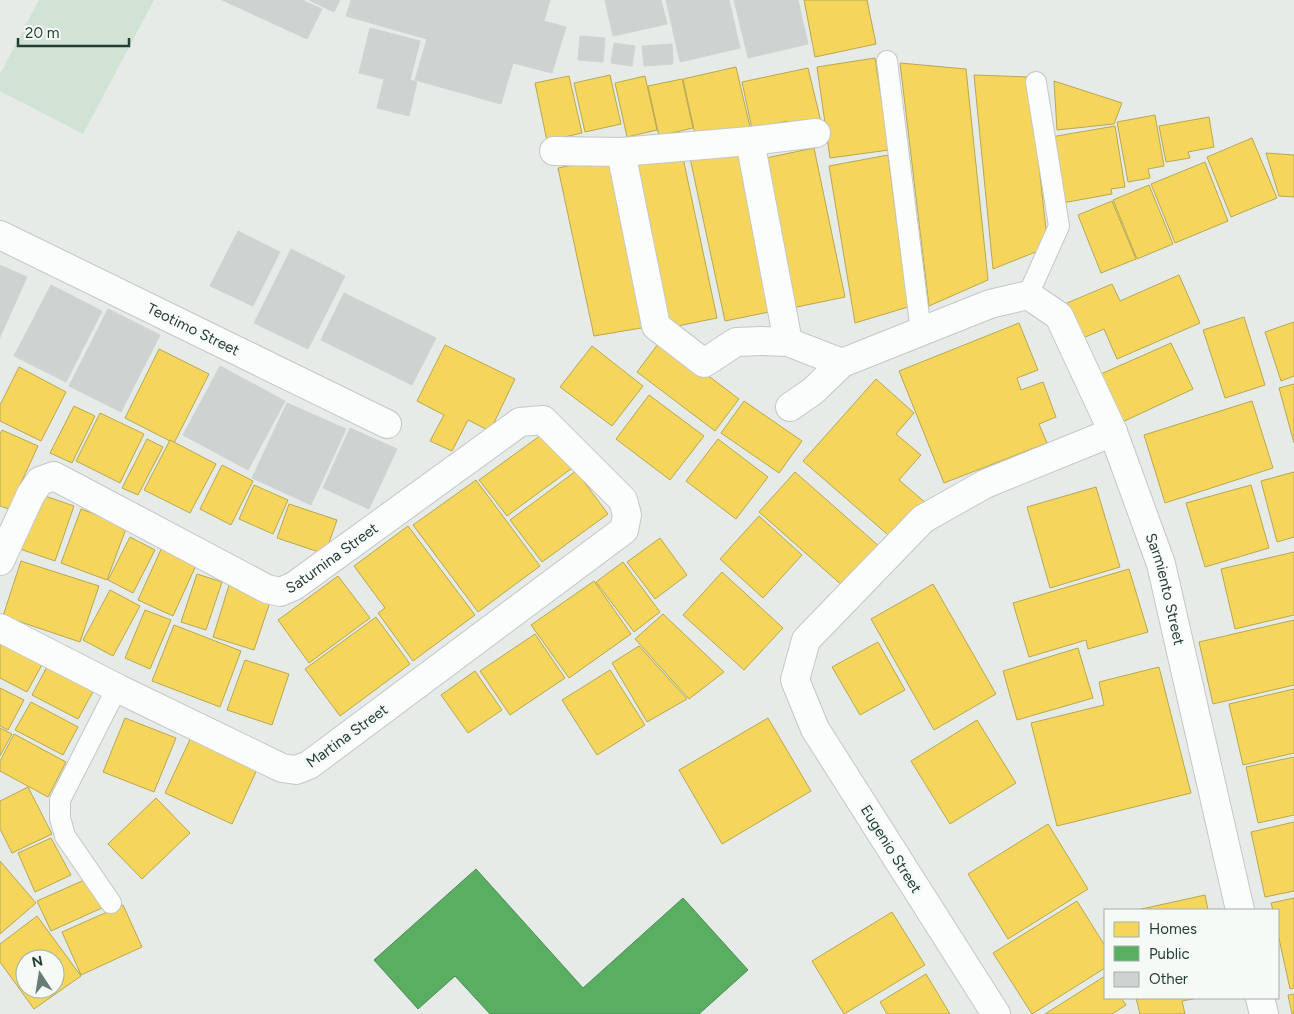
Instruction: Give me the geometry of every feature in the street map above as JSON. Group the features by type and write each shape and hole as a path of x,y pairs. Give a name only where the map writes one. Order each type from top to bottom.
{"street":[{"path":"554,151 620,152 750,141 816,133"},
{"path":"750,141 788,342"},
{"path":"620,152 656,326 704,363 736,342 761,341 788,342 842,363"},
{"name":"Teotimo Street","path":"0,235 387,424"},
{"path":"790,407 813,391 842,363 990,304 1028,295"},
{"name":"Sarmiento Street","path":"1028,295 1059,316 1113,432 1161,564 1240,909"},
{"name":"Saturnina Street","path":"0,561 31,494 40,481 54,476 266,589 280,592 294,586 520,422 531,420 543,420 623,500 628,515"},
{"name":"Eugenio Street","path":"996,1014 815,729 795,680 806,640 923,519 985,484 1113,432"},
{"name":"Martina Street","path":"0,628 117,688 282,768 296,770 309,765 624,530 628,515"},
{"path":"1260,999 1264,1014"}],"lane":[{"path":"887,61 921,332"},
{"path":"1028,295 1059,226 1036,82"},
{"path":"111,903 65,836 60,818 60,800 117,688"}],"green space":[{"path":"39,0 154,0 83,134 0,91 0,74"}],"building: Homes":[{"path":"804,0 867,0 876,44 815,57"},
{"path":"875,58 889,150 830,158 817,67"},
{"path":"900,63 966,69 988,280 929,306"},
{"path":"736,67 750,127 696,139 683,79"},
{"path":"808,68 821,122 789,129 787,121 752,129 742,82"},
{"path":"610,75 621,124 585,132 574,83"},
{"path":"974,75 1029,77 1048,247 993,269"},
{"path":"569,76 582,133 547,141 535,83"},
{"path":"645,76 657,130 627,137 615,83"},
{"path":"682,79 693,128 659,136 648,86"},
{"path":"1054,81 1122,103 1114,124 1057,130"},
{"path":"1155,115 1164,166 1148,169 1150,178 1128,182 1117,122"},
{"path":"1209,117 1214,147 1188,152 1190,158 1166,162 1159,126"},
{"path":"1115,126 1125,187 1111,189 1112,194 1062,203 1051,137"},
{"path":"1252,138 1277,198 1231,217 1207,157"},
{"path":"740,147 774,311 725,321 690,158"},
{"path":"814,148 845,297 792,308 761,159"},
{"path":"682,153 717,318 668,328 633,163"},
{"path":"1266,153 1294,155 1294,197 1279,196"},
{"path":"888,155 908,307 855,323 829,166"},
{"path":"611,157 647,327 594,336 558,168"},
{"path":"1205,162 1228,221 1175,243 1151,184"},
{"path":"1149,185 1173,244 1137,259 1113,200"},
{"path":"1112,201 1136,259 1101,273 1078,215"},
{"path":"1179,275 1200,323 1117,359 1104,329 1076,341 1060,306 1112,284 1120,301"},
{"path":"1244,317 1265,385 1225,398 1203,330"},
{"path":"1294,322 1294,376 1281,381 1265,332"},
{"path":"1019,323 1038,370 1017,378 1021,390 1043,382 1056,417 1039,424 1047,443 944,483 899,371"},
{"path":"661,340 739,399 715,431 637,372"},
{"path":"1171,343 1193,389 1116,425 1094,377"},
{"path":"445,345 515,379 490,431 468,420 452,451 430,441 444,415 417,401"},
{"path":"592,346 643,386 612,426 560,387"},
{"path":"159,349 209,374 174,443 125,418"},
{"path":"19,367 66,392 41,441 0,421 0,405"},
{"path":"876,379 914,413 896,434 921,455 899,480 927,504 895,541 803,461"},
{"path":"1294,384 1294,443 1279,388"},
{"path":"649,395 704,436 670,480 616,439"},
{"path":"744,401 802,441 779,473 721,433"},
{"path":"1252,401 1273,468 1165,503 1144,435"},
{"path":"74,406 95,416 72,463 50,453"},
{"path":"100,413 144,434 120,483 76,461"},
{"path":"2,430 38,446 9,509 0,506 0,434"},
{"path":"548,430 575,466 507,516 479,480"},
{"path":"147,439 163,447 138,495 122,488"},
{"path":"718,439 768,477 736,519 686,481"},
{"path":"170,440 216,464 190,513 144,490"},
{"path":"222,465 253,481 231,525 200,509"},
{"path":"576,471 608,514 542,562 510,520"},
{"path":"795,472 880,547 844,587 759,512"},
{"path":"1294,472 1294,537 1277,542 1261,481"},
{"path":"476,480 540,566 478,612 413,525"},
{"path":"254,485 288,500 273,534 239,519"},
{"path":"1251,485 1269,548 1205,567 1186,503"},
{"path":"1096,487 1120,567 1050,588 1027,507"},
{"path":"39,494 74,506 55,561 20,549"},
{"path":"289,504 337,520 325,554 277,538"},
{"path":"81,509 127,526 107,580 61,563"},
{"path":"759,516 802,555 763,598 720,559"},
{"path":"408,526 475,615 413,661 378,613 385,608 354,566"},
{"path":"130,537 155,550 133,593 108,580"},
{"path":"660,538 687,575 655,599 627,562"},
{"path":"163,545 198,561 173,616 138,600"},
{"path":"1294,552 1294,615 1235,629 1221,569"},
{"path":"21,561 99,586 80,642 3,616"},
{"path":"623,562 660,612 634,632 596,582"},
{"path":"1129,569 1148,632 1088,649 1086,640 1029,657 1013,603"},
{"path":"722,572 783,628 744,670 683,615"},
{"path":"197,574 222,582 206,630 181,622"},
{"path":"338,576 370,618 309,663 278,620"},
{"path":"594,581 631,634 569,678 531,625"},
{"path":"230,582 272,596 254,650 213,637"},
{"path":"933,584 996,694 934,730 871,619"},
{"path":"110,590 140,606 113,656 83,640"},
{"path":"145,610 171,620 150,669 125,658"},
{"path":"663,614 724,672 689,699 635,639"},
{"path":"376,617 410,664 340,716 305,669"},
{"path":"1294,620 1294,685 1213,704 1199,642"},
{"path":"174,625 241,651 220,707 152,681"},
{"path":"535,634 565,678 510,715 480,671"},
{"path":"0,639 44,661 27,692 0,678"},
{"path":"878,642 905,690 860,715 832,667"},
{"path":"639,646 687,699 647,722 612,663"},
{"path":"1078,648 1093,698 1017,720 1003,671"},
{"path":"245,660 289,674 272,725 227,710"},
{"path":"49,663 95,688 78,719 32,695"},
{"path":"1159,667 1191,793 1057,826 1031,723 1104,705 1099,682"},
{"path":"610,670 645,725 597,755 562,700"},
{"path":"475,671 502,710 468,733 441,695"},
{"path":"0,688 24,700 8,730 0,726"},
{"path":"1294,689 1294,753 1243,765 1229,704"},
{"path":"31,702 78,727 63,755 15,730"},
{"path":"125,718 176,738 154,792 103,772"},
{"path":"768,718 811,791 722,844 679,770"},
{"path":"977,720 1016,783 950,824 911,761"},
{"path":"0,728 12,734 0,756"},
{"path":"193,733 260,763 232,824 165,793"},
{"path":"14,734 66,762 48,797 0,771 0,761"},
{"path":"1294,757 1294,815 1258,823 1246,767"},
{"path":"28,787 52,834 12,853 0,829 0,801"},
{"path":"156,798 190,833 142,879 108,844"},
{"path":"1294,822 1294,891 1265,897 1251,832"},
{"path":"1048,824 1088,889 1008,939 968,874"},
{"path":"51,838 71,875 35,892 18,853"},
{"path":"0,861 36,903 0,934"},
{"path":"91,877 104,907 51,931 37,901"},
{"path":"1205,895 1208,909 1142,909"},
{"path":"1294,898 1294,988 1290,989 1279,939 1279,909 1273,909 1271,903"},
{"path":"1077,901 1104,944 1104,969 1032,1014 993,953"},
{"path":"123,905 142,947 81,975 62,932"},
{"path":"892,912 925,965 844,1014 812,961"},
{"path":"37,916 61,949 15,949 15,983 0,962 0,944"},
{"path":"65,954 81,976 65,987"},
{"path":"926,974 950,1014 887,1014 880,1002"},
{"path":"1104,977 1104,999 1122,999 1126,1005 1112,1014 1045,1014"},
{"path":"1294,994 1294,1014 1292,1014 1288,995"},
{"path":"27,999 48,999 34,1009"},
{"path":"1136,999 1193,999 1182,1001 1185,1014 1140,1014"}],"building: Public":[{"path":"476,869 583,988 683,898 748,970 699,1014 490,1014 455,976 418,1009 374,960"}],"building: Other":[{"path":"222,0 302,0 322,9 307,39"},
{"path":"309,0 340,0 334,12"},
{"path":"351,0 550,0 544,21 566,27 552,73 513,63 501,104 415,80 427,39 346,16"},
{"path":"605,0 661,0 667,24 613,36"},
{"path":"666,0 729,0 740,48 680,62"},
{"path":"734,0 798,0 808,44 748,58"},
{"path":"370,28 420,41 410,80 417,82 409,116 377,108 384,79 359,73"},
{"path":"580,36 605,38 603,62 578,60"},
{"path":"614,43 635,46 632,66 611,63"},
{"path":"672,44 673,64 644,66 642,46"},
{"path":"238,231 280,252 253,306 210,286"},
{"path":"291,249 345,276 308,349 254,323"},
{"path":"0,265 27,277 0,337"},
{"path":"51,285 102,311 66,382 14,356"},
{"path":"344,293 436,338 412,385 321,340"},
{"path":"108,309 160,335 121,412 69,386"},
{"path":"220,366 285,401 248,470 183,435"},
{"path":"287,403 346,429 311,505 252,478"},
{"path":"350,428 397,449 369,509 323,488"}]}
